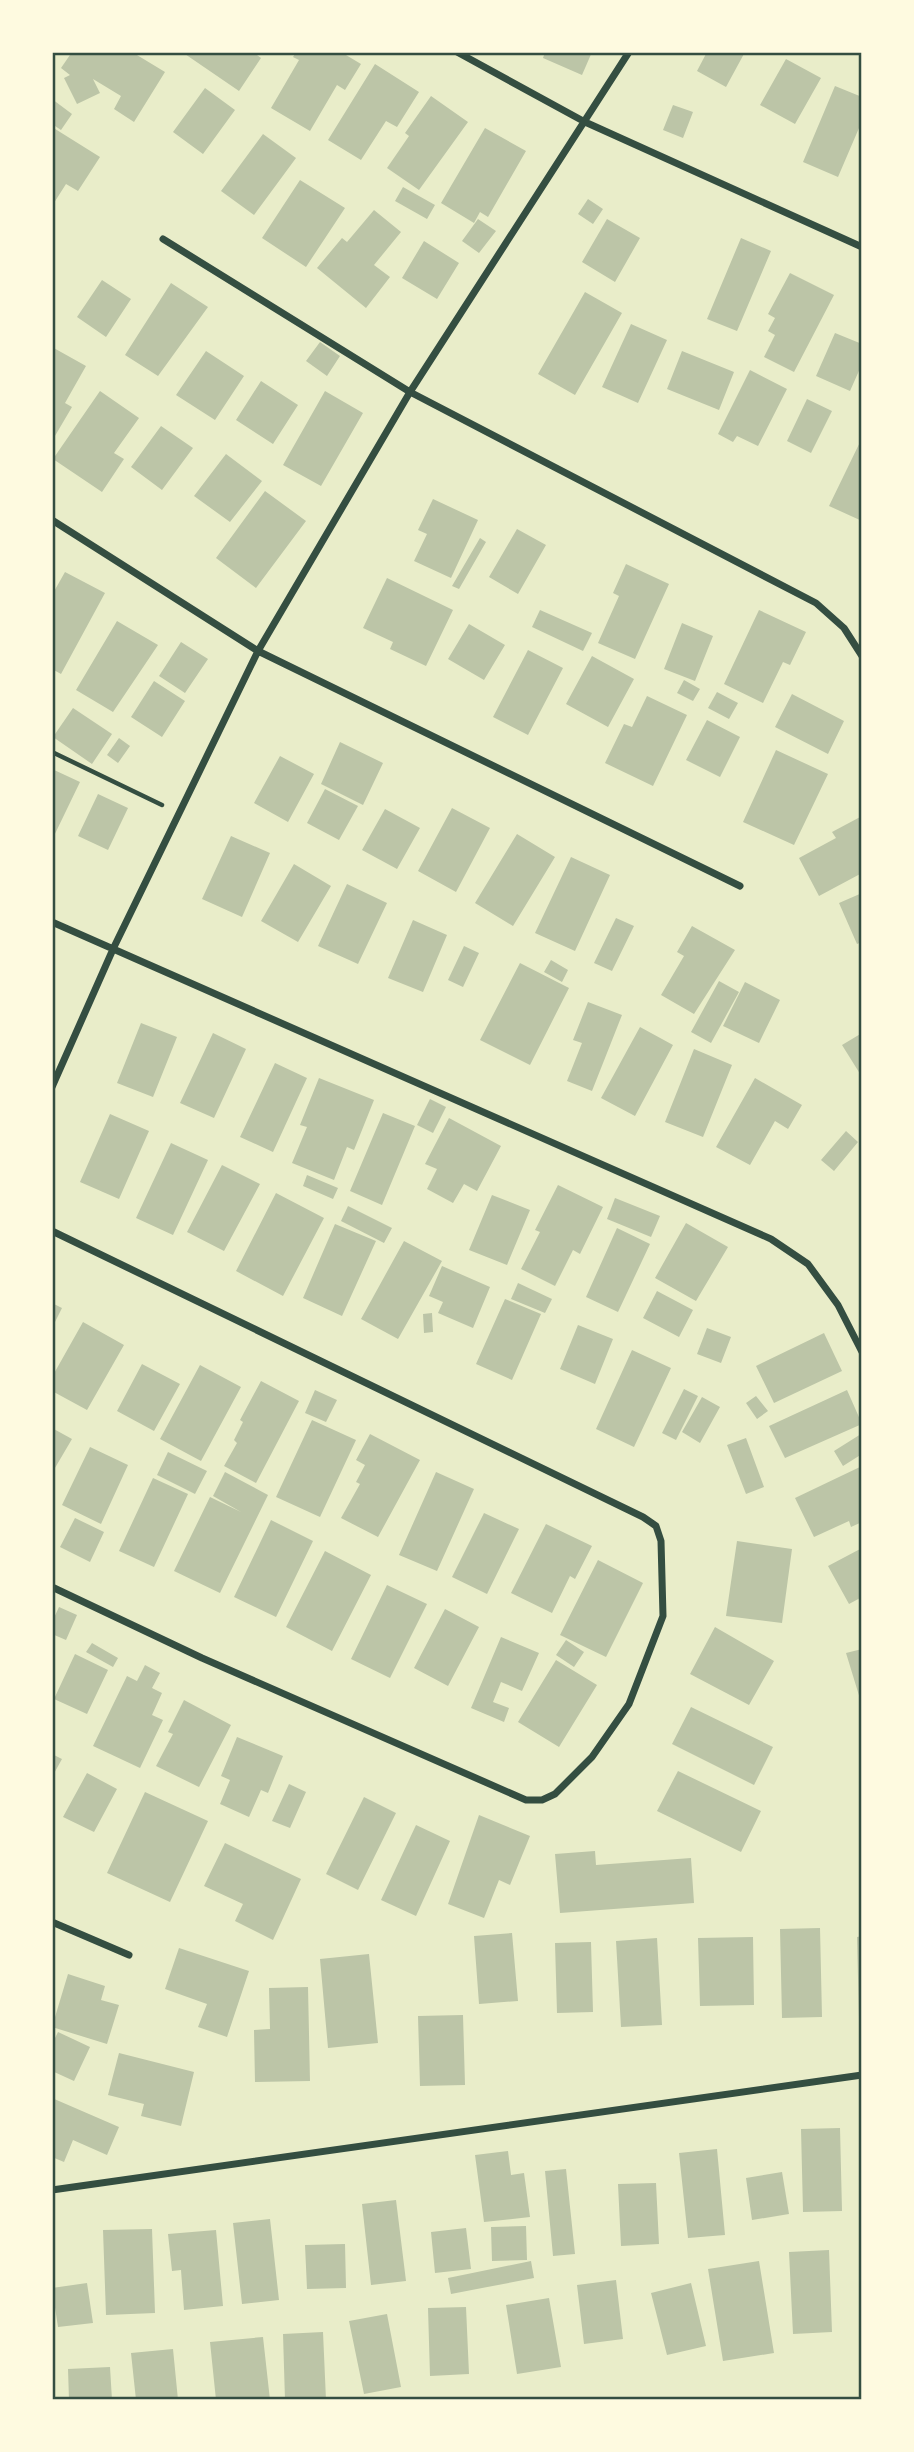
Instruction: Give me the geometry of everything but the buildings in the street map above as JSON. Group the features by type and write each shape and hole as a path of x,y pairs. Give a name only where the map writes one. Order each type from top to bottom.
{"street":[{"path":"457,52 585,122 862,247"},
{"path":"52,1087 114,947 258,651 410,392 629,52"},
{"path":"163,239 410,392 816,603 844,628 862,656"},
{"path":"52,520 258,651 740,886"},
{"path":"52,922 114,947 771,1239 808,1264 838,1305 862,1352"},
{"path":"52,1231 643,1517 656,1527 660,1541 663,1616 629,1704 592,1757 555,1794 542,1800 526,1800 202,1658 52,1587"},
{"path":"52,1922 129,1955"},
{"path":"52,2190 862,2075"}],"path":[{"path":"52,752 180,813"}]}
